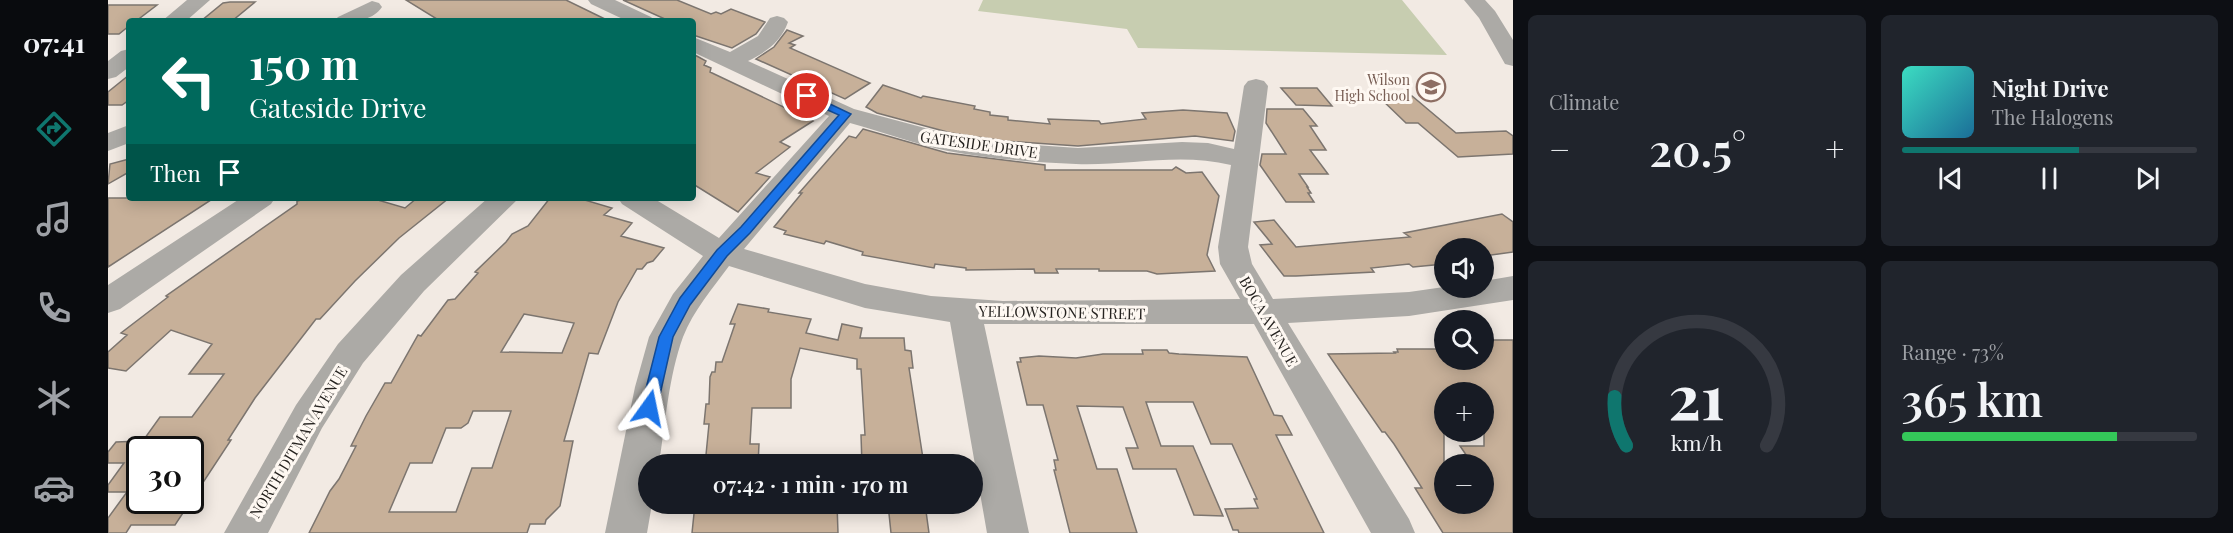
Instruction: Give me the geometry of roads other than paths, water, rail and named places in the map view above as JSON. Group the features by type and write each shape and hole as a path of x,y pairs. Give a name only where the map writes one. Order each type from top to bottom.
{"street":[{"path":"177,18 200,0"},
{"path":"598,0 637,18"},
{"path":"1475,1 1504,7"},
{"path":"1475,1 1488,15 1512,56"},
{"path":"353,18 378,9"},
{"path":"730,61 767,40 775,32 777,22"},
{"name":"GATESIDE DRIVE","path":"696,45 845,114 948,143 1004,151 1078,156 1191,150 1208,151 1246,160"},
{"path":"108,72 126,58"},
{"name":"BOCA AVENUE","path":"1256,86 1233,247 1236,264 1394,533"},
{"path":"626,533 653,387 666,337 685,302 722,253 745,230 845,114"},
{"path":"108,143 126,134"},
{"path":"108,301 257,201"},
{"name":"NORTH DITMAN AVENUE","path":"245,533 333,378 360,343 398,298 502,201"},
{"name":"YELLOWSTONE STREET","path":"637,201 722,253 865,296 931,308 965,311 1112,314 1264,311 1409,304 1513,288"},
{"path":"965,311 1008,533"}],"place":[{"name":"Wilson High School","path":"1431,87"}]}
